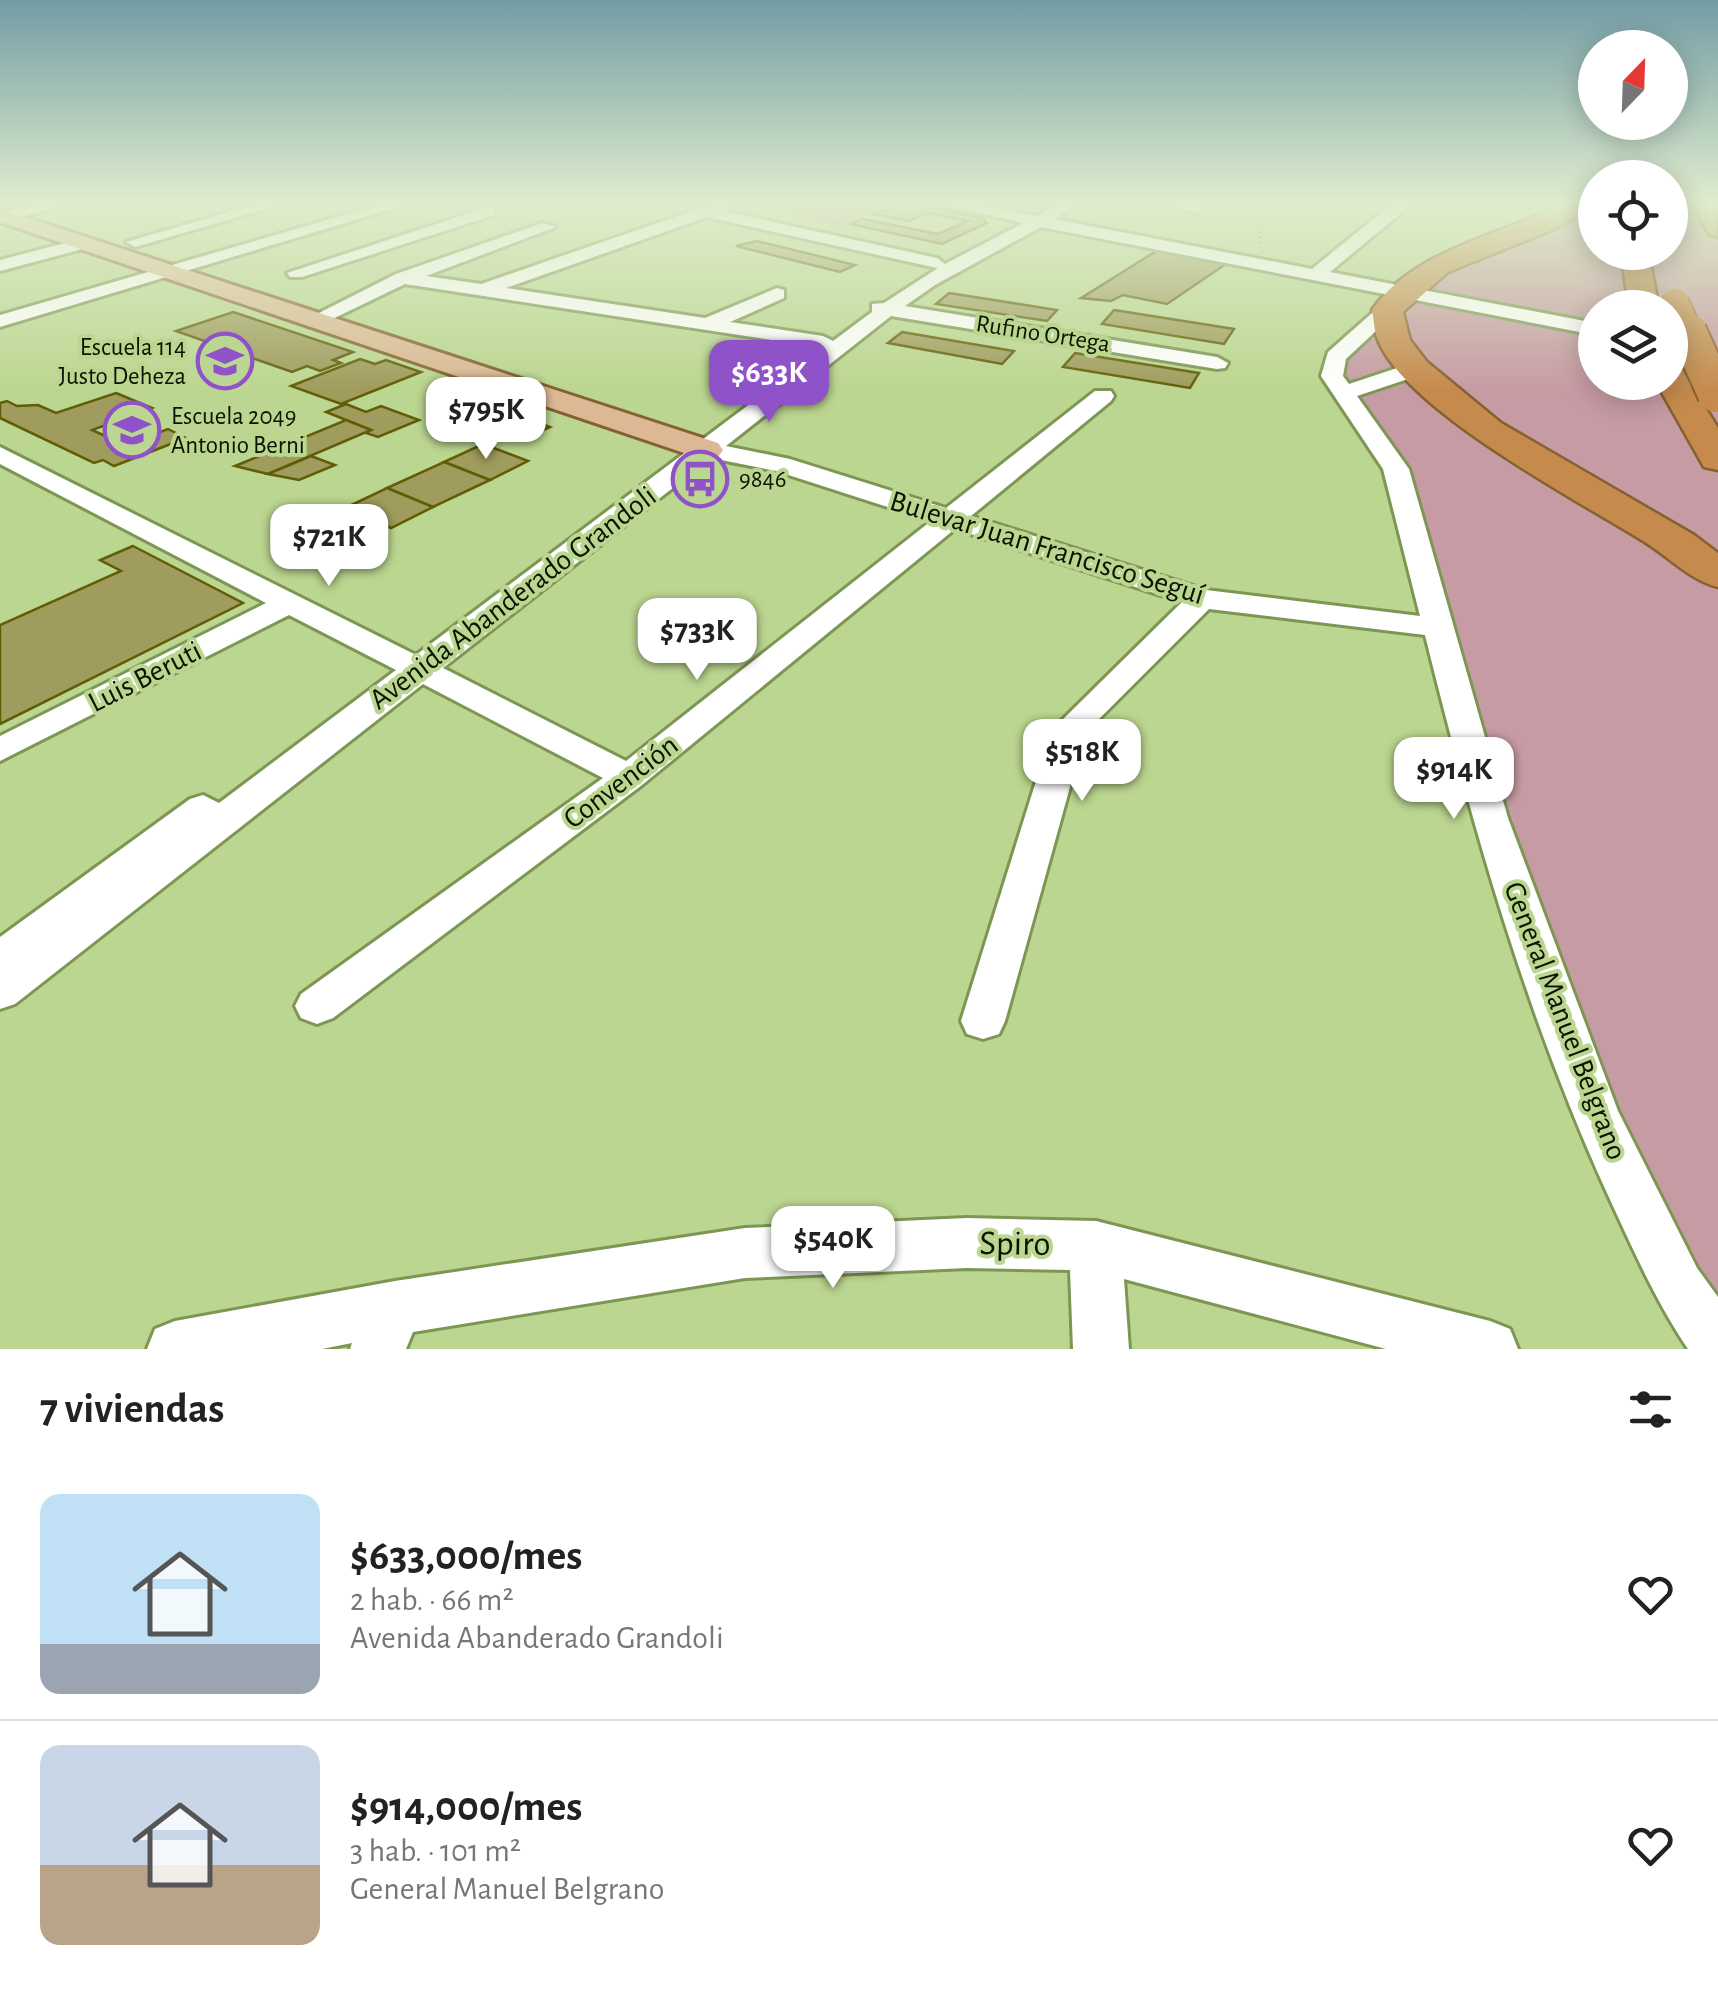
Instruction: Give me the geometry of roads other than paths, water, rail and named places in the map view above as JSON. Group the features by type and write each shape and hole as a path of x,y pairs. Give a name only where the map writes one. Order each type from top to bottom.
{"highway":[{"path":"1441,265 1396,301 1394,341 1415,369 1488,431 1679,544 1718,574"},
{"path":"1688,353 1717,395"},
{"path":"1683,400 1718,458"}],"main road":[{"name":"Bulevar Juan Francisco Seguí","path":"149,265 327,314 709,438"}],"street":[{"path":"0,321 193,265"},
{"path":"296,273 325,265"},
{"path":"327,314 403,278 448,265"},
{"path":"482,290 553,265"},
{"name":"Avenida Abanderado Grandoli","path":"0,992 410,665 934,265"},
{"name":"Avenida Abanderado Grandoli","path":"709,438 823,342 954,265"},
{"path":"1264,265 1315,274 1396,301 1578,327"},
{"path":"1315,274 1326,265"},
{"path":"403,278 823,342"},
{"path":"708,324 776,294"},
{"path":"1396,301 1336,357 1332,376 1342,394 1415,369"},
{"name":"Rufino Ortega","path":"879,308 1217,363"},
{"path":"1688,347 1718,353"},
{"name":"General Manuel Belgrano","path":"1342,394 1396,469 1488,818 1595,1114 1678,1287 1718,1345"},
{"name":"Convención","path":"317,1006 630,777 954,520 1103,396"},
{"name":"Bulevar Juan Francisco Seguí","path":"709,438 1202,599 1436,627"},
{"path":"7,464 630,777"},
{"path":"984,1021 1069,730 1202,599"},
{"name":"Luis Beruti","path":"0,750 289,603"},
{"name":"Avenida Abanderado Grandoli","path":"0,959 410,665"},
{"name":"Spiro","path":"175,1349 387,1329 745,1253 967,1243 1096,1246 1490,1349"},
{"path":"1096,1246 1101,1349"}],"place":[{"name":"Escuela 114 Justo Deheza","path":"225,361"},
{"name":"Escuela 2049 Antonio Berni","path":"132,430"},
{"name":"9846","path":"700,479"}]}
